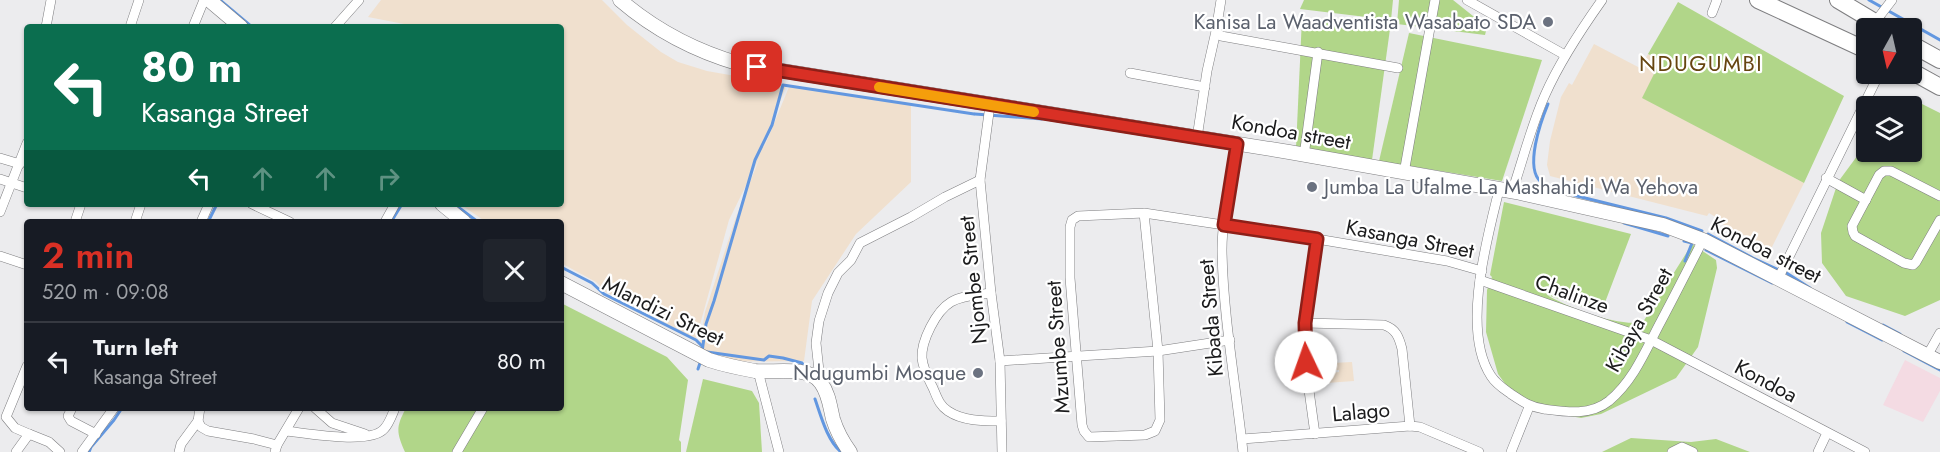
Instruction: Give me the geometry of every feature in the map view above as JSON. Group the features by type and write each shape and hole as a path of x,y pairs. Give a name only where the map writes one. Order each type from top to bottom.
{"highway":[{"path":"1758,0 1856,45"},
{"path":"1838,0 1868,18"},
{"path":"1922,50 1940,60"},
{"path":"1922,77 1940,87"}],"street":[{"path":"47,24 51,0"},
{"path":"131,24 139,0"},
{"path":"194,24 204,0"},
{"path":"209,0 237,24"},
{"path":"338,24 359,0"},
{"name":"Kondoa street","path":"620,0 637,15 670,36 699,51 740,64 1237,144 1505,190 1663,225 1703,240 1934,359"},
{"path":"1197,138 1221,0"},
{"path":"1404,173 1435,0"},
{"path":"1467,0 1564,55"},
{"name":"Kibaya Street","path":"1602,0 1564,55 1505,190 1481,276 1477,310 1477,334 1491,376 1501,387 1528,406 1567,413 1586,412 1608,402 1631,377 1703,240"},
{"path":"1712,13 1717,0"},
{"path":"1883,18 1892,0"},
{"path":"1216,31 1221,36 1230,38 1398,68"},
{"path":"1304,156 1318,52"},
{"path":"1130,73 1205,87"},
{"path":"1778,279 1874,84"},
{"name":"Njombe Street","path":"990,105 980,180 1000,361 1002,452"},
{"name":"Kibada Street","path":"1237,144 1224,225 1223,270 1243,452"},
{"path":"0,212 24,152"},
{"path":"0,158 20,164"},
{"path":"1940,196 1891,171 1884,171 1879,175 1852,226 1852,232 1856,237 1909,265 1916,262 1940,220"},
{"path":"1826,178 1866,200"},
{"path":"0,179 24,187"},
{"path":"850,452 841,439 827,393 820,380 816,343 819,321 828,293 838,273 851,260 860,243 911,217 945,196 980,180"},
{"path":"258,207 284,219"},
{"path":"446,207 460,219"},
{"name":"Mzumbe Street","path":"1144,213 1158,351 1160,420 1155,431 1145,435 1089,437 1082,425 1076,356 1070,278 1072,220 1078,216 1144,213 1224,225"},
{"name":"Kasanga Street","path":"1224,225 1446,261 1481,276"},
{"path":"1315,434 1307,376 1305,323 1317,239"},
{"path":"0,256 24,264"},
{"name":"Chalinze","path":"1481,276 1651,340"},
{"name":"Mlandizi Street","path":"564,285 709,360 730,367 758,371 800,372 820,380"},
{"path":"991,293 964,297 950,303 934,319 922,356 925,373 938,400 946,410 969,419 1001,421"},
{"path":"1305,323 1384,325 1395,331 1400,338 1402,349 1410,426"},
{"path":"1934,359 1940,333"},
{"path":"1000,361 1158,351 1230,340"},
{"name":"Kondoa","path":"1651,340 1865,452"},
{"path":"758,371 779,452"},
{"path":"24,373 6,417 15,428 49,442 60,452"},
{"path":"16,391 24,393"},
{"path":"1511,452 1528,406"},
{"path":"71,411 69,419 96,434"},
{"path":"82,452 112,411"},
{"path":"180,452 181,444 198,421 200,411"},
{"path":"198,421 201,427 214,433 254,439 276,449 297,411"},
{"path":"318,411 332,423 372,436"},
{"path":"286,430 347,438 372,436 384,431 394,411"},
{"path":"457,452 481,411"},
{"name":"Lalago","path":"1242,439 1410,426 1420,427 1479,452"},
{"path":"1818,452 1827,433"},
{"path":"16,452 29,434"},
{"path":"1672,452 1682,447 1693,452"}],"shaded area":[{"path":"381,0 602,0 627,25 661,52 678,62 707,71 786,85 763,150 789,87 911,104 911,182 856,234 812,301 804,361 697,362 705,312 736,217 760,157 729,220 696,339 606,292 596,282 564,265 564,219 482,219 464,207 564,207 564,24 404,24 368,17"},
{"path":"1594,44 1640,68 1648,54 1662,60 1643,98 1804,183 1771,249 1716,221 1717,218 1709,213 1707,216 1550,176 1547,165 1550,141 1561,97 1569,83 1572,85"},
{"path":"1905,360 1940,378 1940,391 1923,422 1883,405"},
{"path":"1352,362 1354,381 1313,384 1311,365 1330,364 1331,373 1339,372 1339,370 1333,370 1332,363"}],"green space":[{"path":"1304,0 1393,0 1391,20 1300,9"},
{"path":"1399,0 1453,0 1483,21 1485,35 1397,24"},
{"path":"1678,2 1844,96 1804,183 1642,98 1661,60 1648,54"},
{"path":"1302,18 1390,29 1372,160 1296,148"},
{"path":"1409,33 1542,60 1502,181 1379,161"},
{"path":"1922,104 1940,113 1940,300 1905,316 1846,296 1822,263 1821,233 1838,182 1856,158 1856,162 1922,162"},
{"path":"1504,202 1631,234 1601,313 1547,295 1580,311 1607,319 1633,323 1643,322 1692,244 1716,260 1717,268 1698,347 1676,378 1601,414 1581,418 1543,411 1514,396 1498,374 1486,332 1487,290 1492,277 1490,275"},
{"path":"564,305 667,357 688,380 679,440 681,452 405,452 398,430 404,411 564,411"},
{"path":"703,379 752,391 759,403 762,452 686,452"},
{"path":"1631,438 1691,442 1716,439 1750,452 1602,452"}],"waterway":[{"path":"220,0 248,24"},
{"path":"1869,0 1940,40"},
{"path":"702,352 706,324 755,160 772,125 783,85 974,114"},
{"path":"1548,104 1538,132 1534,156 1536,175 1541,182 1577,196 1666,218 1702,231"},
{"path":"975,114 1042,119"},
{"path":"210,219 216,207"},
{"path":"393,219 400,207"},
{"path":"458,207 474,219"},
{"path":"1624,223 1668,236"},
{"path":"1708,234 1779,270"},
{"path":"1684,241 1692,243 1685,261"},
{"path":"1706,250 1772,283"},
{"path":"564,269 592,283 604,294 696,340 702,346"},
{"path":"1785,272 1810,288"},
{"path":"1847,322 1882,340"},
{"path":"1883,325 1900,334"},
{"path":"1904,351 1940,370"},
{"path":"707,352 764,360 769,356 803,365"},
{"path":"698,369 701,360"},
{"path":"815,399 828,434 841,452"},
{"path":"89,452 120,411"}],"slow traffic":[{"path":"879,87 1034,112"}],"place":[{"name":"Kanisa La Waadventista Wasabato SDA","path":"1548,22"},
{"name":"Jumba La Ufalme La Mashahidi Wa Yehova","path":"1312,187"},
{"name":"Ndugumbi Mosque","path":"978,373"}],"district":[{"name":"NDUGUMBI","path":"1701,63"}],"route":[{"path":"757,67 1237,144 1224,225 1317,239 1305,323 1306,362"}]}
